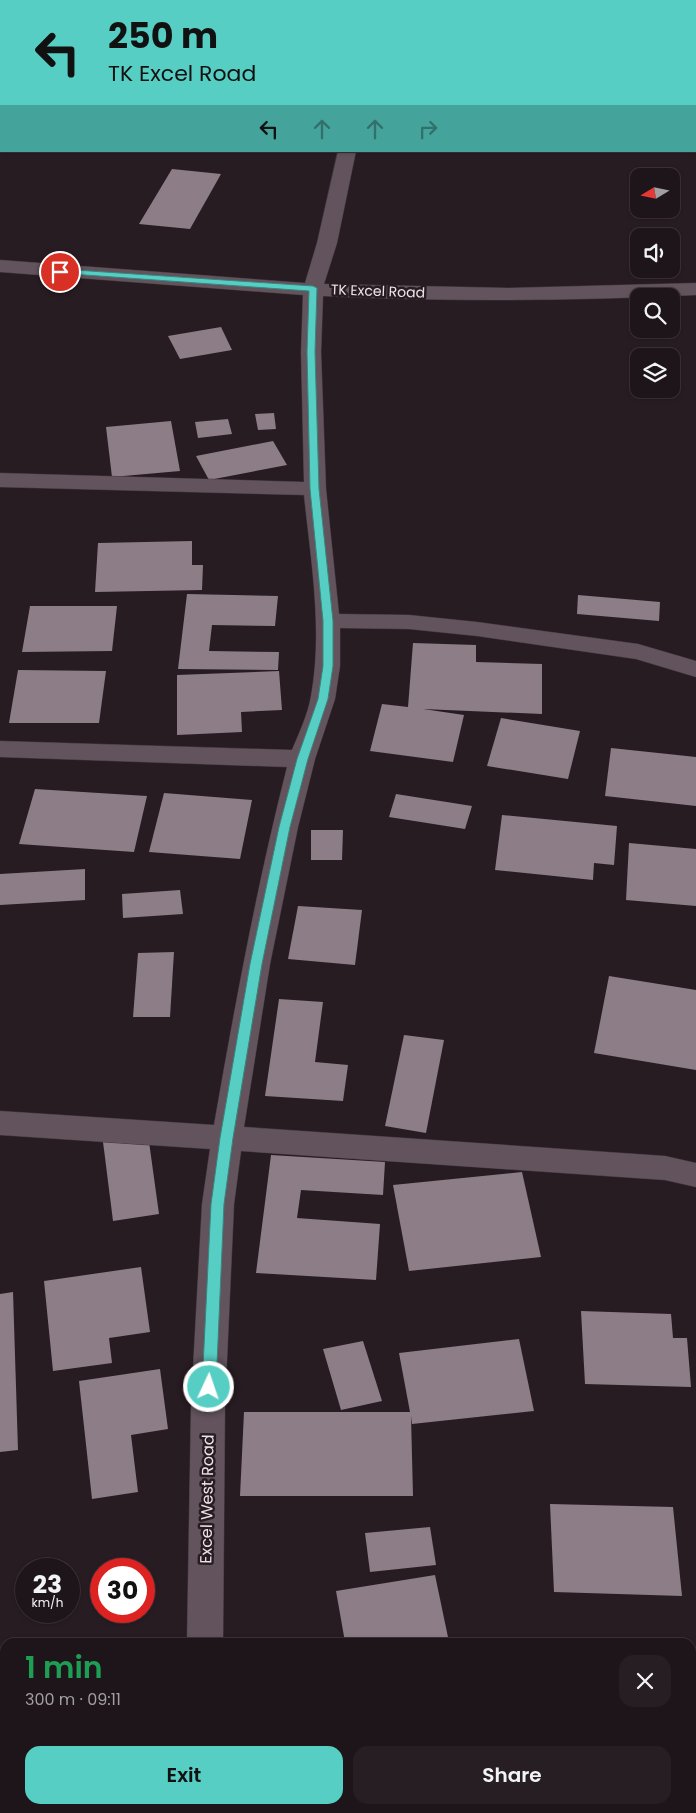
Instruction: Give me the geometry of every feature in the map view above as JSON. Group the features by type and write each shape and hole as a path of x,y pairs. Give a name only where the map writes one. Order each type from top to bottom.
{"street":[{"name":"Excel West Road","path":"205,1638 208,1405 218,1204 256,964 285,827 302,759 323,699 328,666 328,621 315,489 311,352 313,288 327,243 347,152"},
{"name":"TK Excel Road","path":"0,266 211,283 458,294 630,292 696,288"},
{"path":"0,480 315,489"},
{"path":"328,621 409,622 477,629 638,652 696,669"},
{"path":"0,749 302,759"},
{"path":"0,1123 665,1168 696,1175"}],"building":[{"path":"172,169 221,174 190,229 139,224"},
{"path":"221,327 232,350 180,359 168,336"},
{"path":"274,413 276,429 258,430 255,414"},
{"path":"228,419 232,434 198,438 195,422"},
{"path":"171,421 180,471 112,477 106,427"},
{"path":"273,441 287,465 209,480 196,456"},
{"path":"192,541 192,565 203,565 202,590 95,592 98,543"},
{"path":"187,594 278,596 275,626 212,625 209,651 279,652 278,670 178,669"},
{"path":"578,595 660,602 659,621 577,614"},
{"path":"30,606 117,606 112,651 22,652"},
{"path":"413,643 476,645 476,662 542,664 542,714 423,709 464,715 453,762 370,751 382,704 408,707"},
{"path":"18,670 106,671 99,723 9,723"},
{"path":"279,671 282,710 241,712 242,732 177,735 177,675"},
{"path":"501,718 580,731 568,779 487,766"},
{"path":"611,748 696,757 696,806 605,796"},
{"path":"35,789 147,796 134,852 19,844"},
{"path":"164,793 252,800 240,859 149,852"},
{"path":"396,794 472,806 465,829 389,817"},
{"path":"502,815 617,826 614,865 594,863 593,880 495,870"},
{"path":"311,830 343,830 342,860 311,860"},
{"path":"629,843 696,849 696,906 626,900"},
{"path":"85,869 85,900 0,905 0,874"},
{"path":"180,890 183,914 123,918 122,894"},
{"path":"298,906 362,910 355,965 288,959"},
{"path":"174,952 170,1017 133,1017 138,953"},
{"path":"609,976 696,990 696,1070 594,1053"},
{"path":"279,999 323,1002 315,1062 348,1065 343,1101 265,1096"},
{"path":"404,1035 444,1040 426,1133 385,1126"},
{"path":"146,1120 159,1214 113,1221 101,1126"},
{"path":"271,1155 385,1162 383,1195 301,1190 297,1218 380,1224 376,1280 256,1273"},
{"path":"522,1172 541,1257 409,1271 393,1185"},
{"path":"141,1267 150,1332 109,1338 112,1363 53,1371 44,1281"},
{"path":"13,1292 18,1450 0,1452 0,1294"},
{"path":"581,1311 671,1314 673,1338 687,1338 691,1387 585,1384"},
{"path":"519,1339 534,1411 412,1424 411,1416 413,1496 240,1496 244,1412 410,1412 399,1353"},
{"path":"363,1341 382,1401 341,1410 323,1349"},
{"path":"160,1369 168,1429 131,1435 138,1492 92,1499 79,1381"},
{"path":"550,1504 673,1507 682,1596 554,1592"},
{"path":"430,1527 436,1565 370,1572 365,1533"},
{"path":"435,1575 448,1638 344,1638 336,1591"}],"route":[{"path":"60,272 313,288 311,352 315,489 328,621 328,666 323,699 302,759 285,827 256,964 227,1138 218,1204 209,1387"}]}
